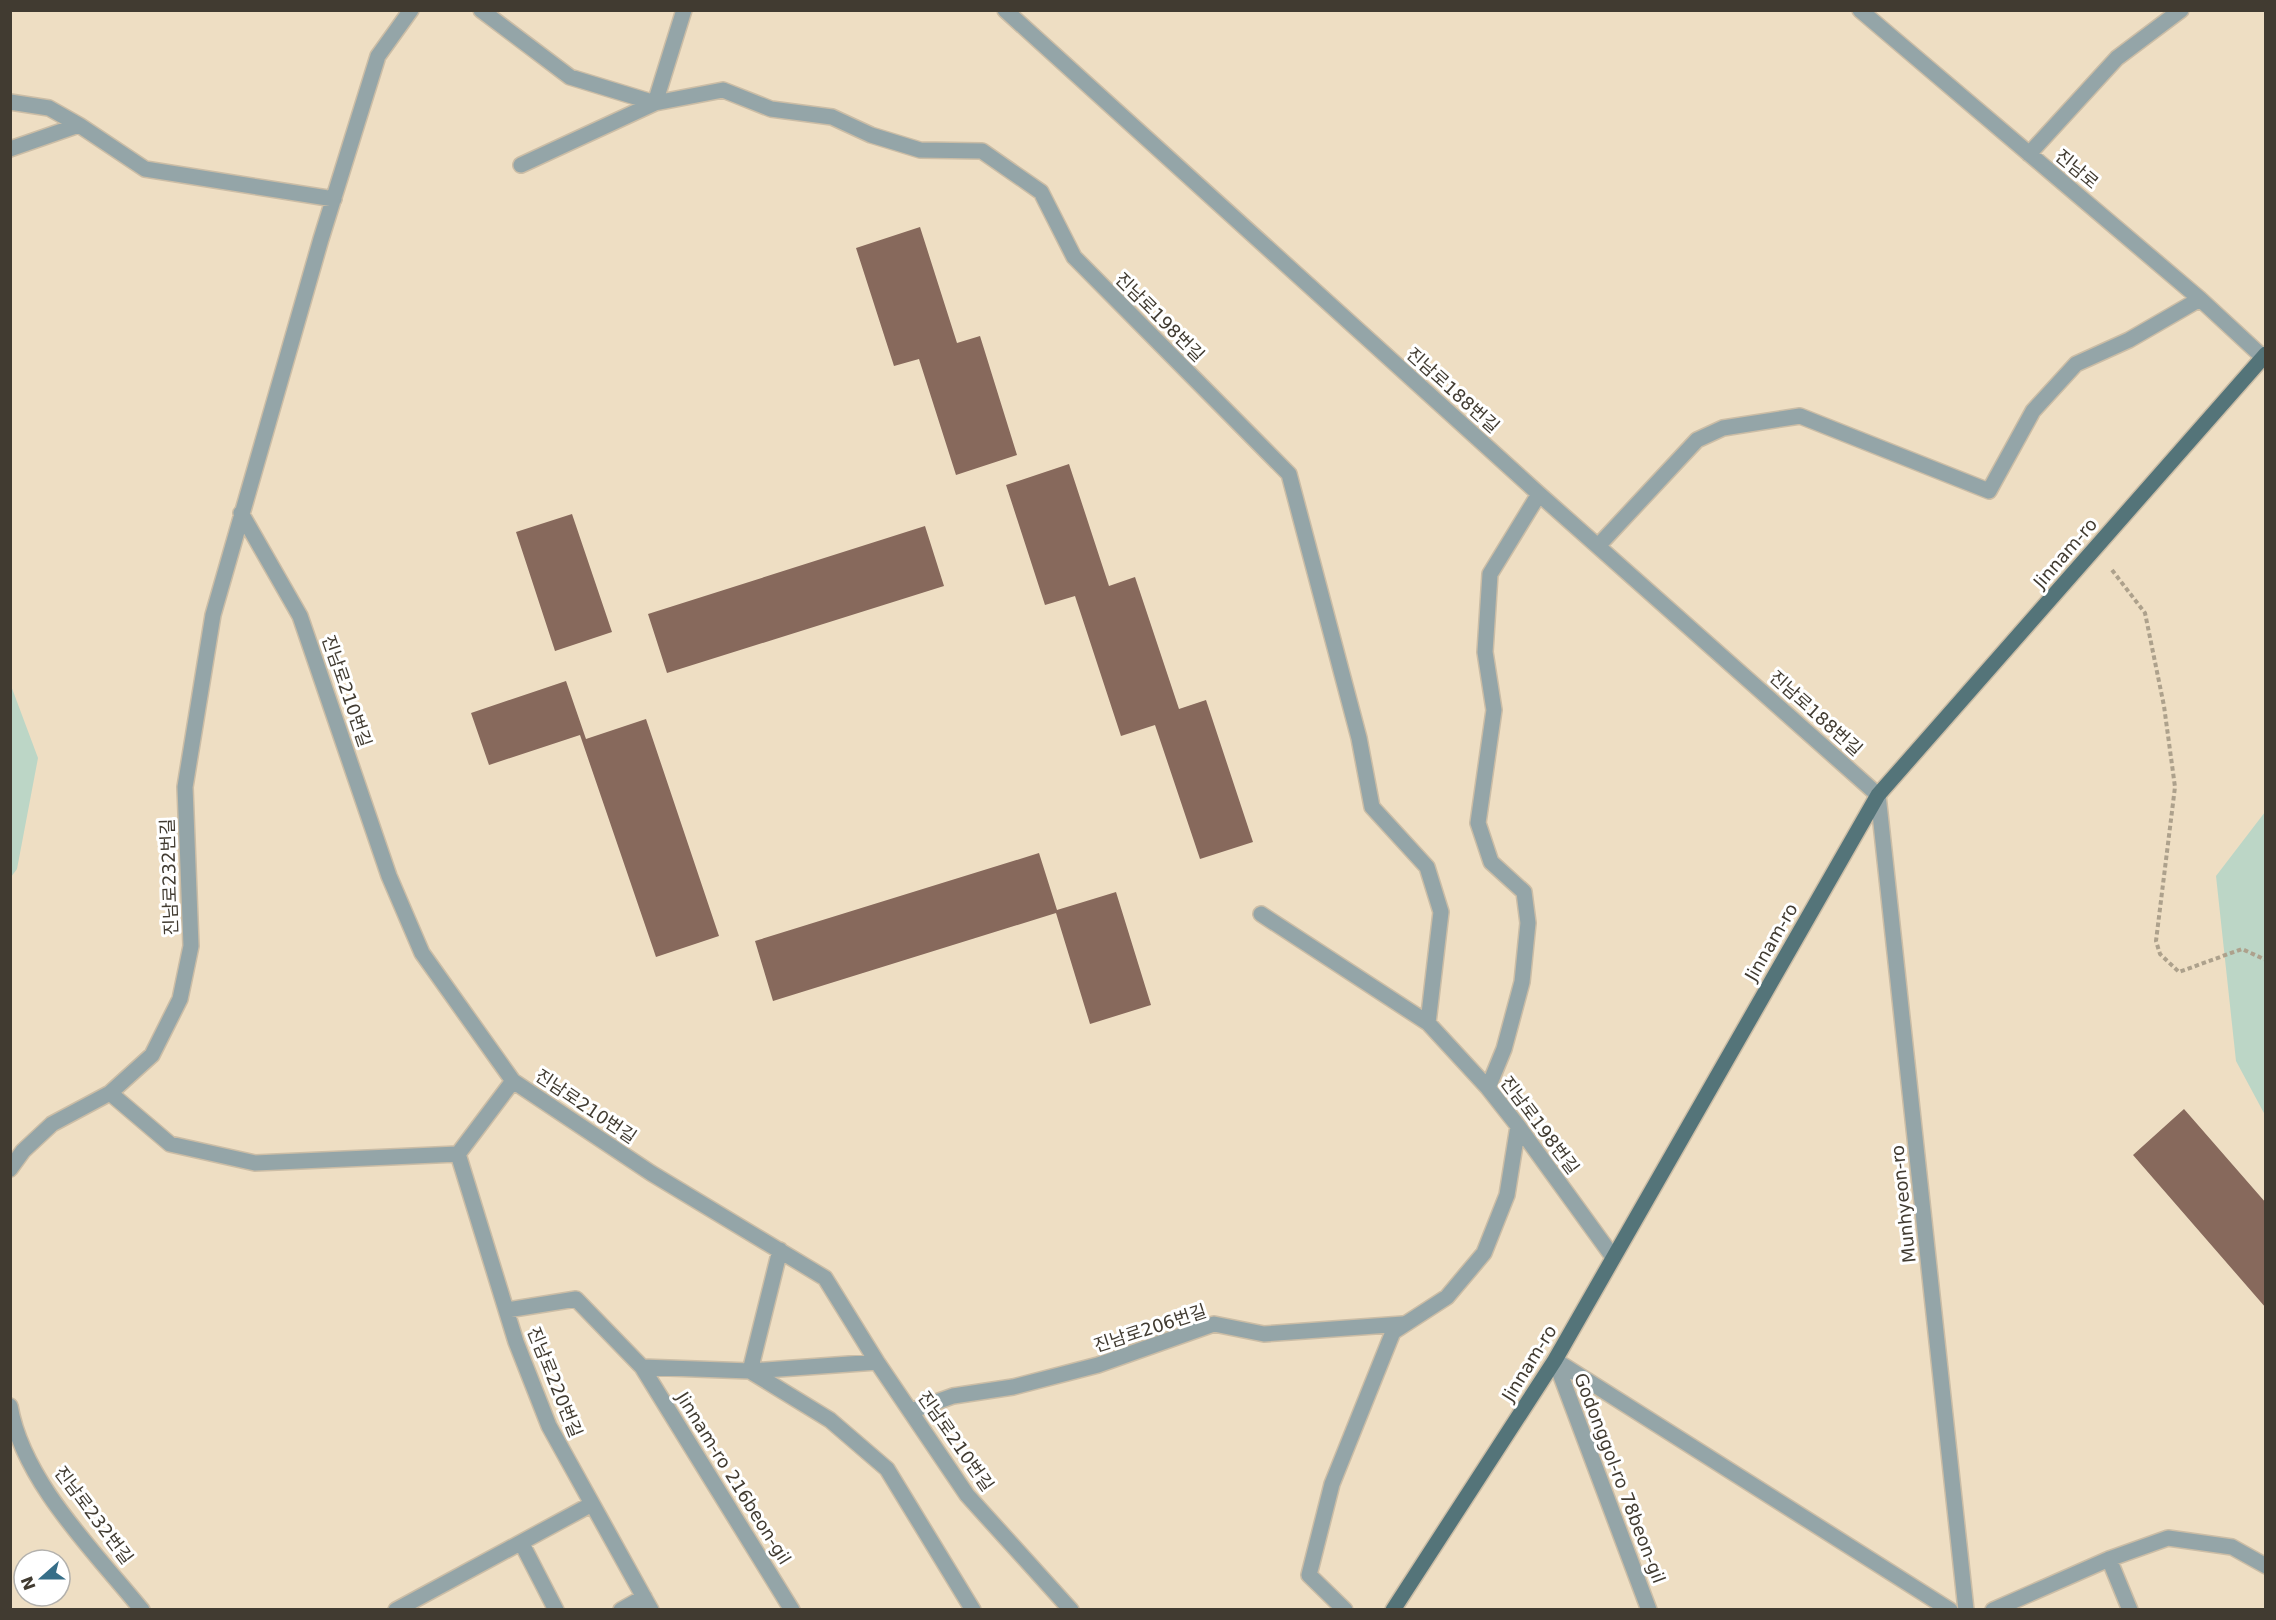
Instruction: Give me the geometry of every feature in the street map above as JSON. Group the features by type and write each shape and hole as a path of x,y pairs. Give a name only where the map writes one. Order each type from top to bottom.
{"main road":[{"name":"Jinnam-ro","path":"1393,1610 1555,1360 1878,795 2265,357"}],"street":[{"name":"진남로232번길","path":"10,1169 23,1151 52,1124 110,1093 152,1055 180,999 191,946 184,787 213,615 241,513 378,56 411,10"},
{"name":"진남로198번길","path":"480,10 570,77 655,103 723,90 771,109 832,117 871,135 920,150 982,151 1041,192 1074,257 1289,474 1356,726 1372,807 1427,867 1441,912 1428,1023"},
{"path":"521,165 655,103 684,10"},
{"name":"진남로188번길","path":"1005,10 1539,494 1878,795"},
{"name":"진남로","path":"1860,10 2265,357"},
{"path":"2029,154 2117,58 2181,10"},
{"path":"10,102 49,108 145,169 334,199"},
{"path":"10,149 79,125"},
{"path":"1598,546 1697,440 1723,428 1800,416 1989,492 2033,411 2076,364 2129,340 2200,299"},
{"path":"1488,1088 1504,1049 1522,982 1528,923 1524,892 1491,862 1478,823 1494,710 1485,652 1490,574 1539,494"},
{"name":"진남로210번길","path":"241,513 300,616 389,876 422,953 513,1081 651,1173 825,1278 877,1362 967,1495 1071,1610"},
{"name":"Munhyeon-ro","path":"1878,795 1966,1610"},
{"name":"진남로198번길","path":"1261,914 1428,1023 1488,1088 1613,1257"},
{"path":"110,1093 170,1144 255,1163 458,1154 513,1081"},
{"name":"진남로206번길","path":"1345,1610 1309,1575 1332,1484 1392,1332 1448,1297 1484,1253 1508,1195 1518,1126"},
{"name":"진남로220번길","path":"458,1154 507,1310 549,1426 647,1603"},
{"path":"750,1371 780,1250"},
{"name":"Jinnam-ro 216beon-gil","path":"507,1310 576,1299 642,1367 792,1610"},
{"name":"진남로206번길","path":"910,1411 953,1396 1013,1387 1098,1365 1214,1324 1264,1334 1406,1323"},
{"path":"1555,1360 1950,1610"},
{"name":"Godonggol-ro 78beon-gil","path":"1555,1360 1648,1610"},
{"path":"642,1367 750,1371 877,1362"},
{"path":"750,1371 830,1420 887,1468 973,1610"},
{"name":"진남로232번길","path":"10,1406 27,1456 57,1504 142,1610"},
{"path":"396,1610 522,1544 592,1504"},
{"path":"1993,1610 2109,1559 2168,1538 2232,1547 2265,1566"},
{"path":"522,1544 556,1610"},
{"path":"2109,1559 2130,1610"},
{"path":"621,1610 647,1603"}],"path":[{"path":"2095,548 2145,613 2164,706 2175,787 2157,917 2156,941 2160,954 2179,972 2242,950 2265,960"}],"green space":[{"path":"10,683 38,758 17,869 11,877"},
{"path":"2265,812 2265,1115 2236,1061 2216,876"}],"building":[{"path":"920,227 957,343 980,336 1017,455 956,475 919,359 894,366 856,248"},
{"path":"1069,464 1109,586 1135,577 1179,709 1206,700 1253,842 1200,859 1155,725 1121,736 1075,596 1045,605 1006,485"},
{"path":"572,514 612,632 555,651 516,532"},
{"path":"925,526 944,586 667,673 648,614"},
{"path":"566,681 586,739 646,719 719,936 656,957 580,735 489,765 471,713"},
{"path":"1039,853 1057,910 1116,892 1151,1005 1090,1024 1056,913 773,1001 755,941"},
{"path":"2184,1109 2266,1203 2266,1308 2133,1155"}]}
